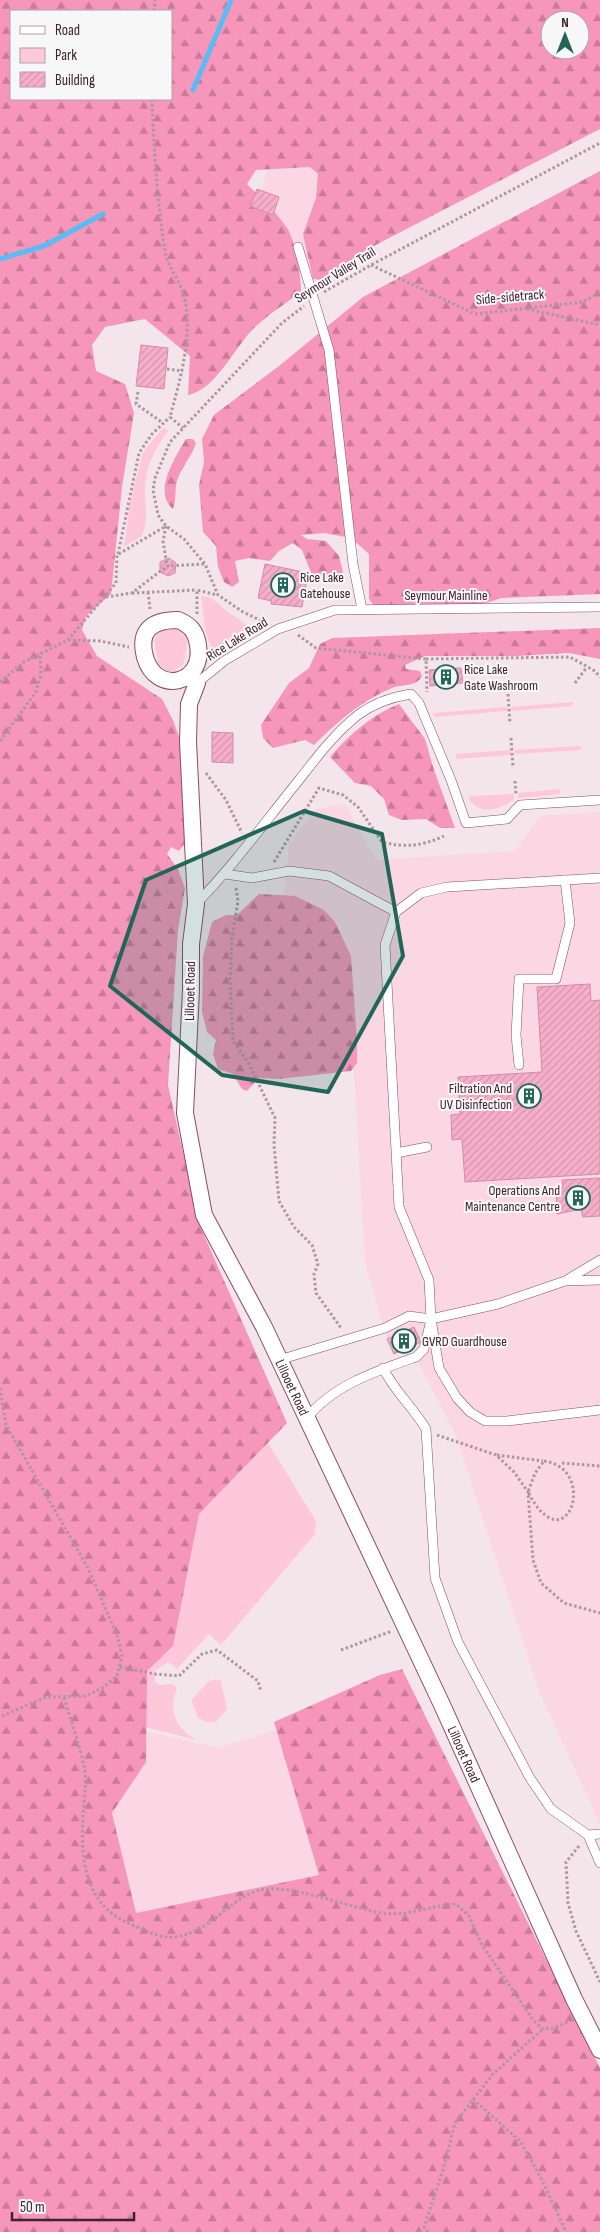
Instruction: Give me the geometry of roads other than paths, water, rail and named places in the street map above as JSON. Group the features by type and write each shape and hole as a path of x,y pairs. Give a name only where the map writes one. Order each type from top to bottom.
{"street":[{"path":"178,620 187,624 196,635 200,657 192,679 173,682 156,676 147,662 144,650 145,633 162,622 178,620"},
{"name":"Lillooet Road","path":"192,679 188,742 190,815 196,904 191,944 191,990 185,1113 204,1215 264,1327 600,2050"}],"lane":[{"path":"298,247 329,350 353,564 362,609"},
{"name":"Seymour Mainline","path":"295,623 335,610 600,607"},
{"name":"Rice Lake Road","path":"192,679 278,629 295,623"},
{"path":"196,904 246,849 326,747 360,714 384,700 411,694 419,702 466,823 507,819 520,805 600,800"},
{"path":"225,874 252,878 288,871 329,876 396,912"},
{"path":"600,878 447,887 421,893 396,912 385,945 399,1207 429,1280 431,1319 439,1368 457,1398 470,1412 485,1421 507,1421 600,1410"},
{"path":"519,1065 516,1035 519,980 556,979 570,923 565,880"},
{"path":"396,1153 427,1147"},
{"path":"279,1360 385,1328 409,1316 431,1319 498,1304 565,1281 600,1260"},
{"path":"565,1281 600,1280"},
{"path":"306,1419 316,1407 336,1392 383,1368 416,1357 424,1349 431,1319"},
{"path":"383,1368 392,1386 418,1415 426,1429 435,1578 458,1642 530,1778 551,1808 588,1835 600,1863"},
{"path":"588,1835 600,1834"}],"waterway":[{"path":"193,90 231,0"},
{"path":"0,259 44,246 103,214"}],"place":[{"name":"Rice Lake Gatehouse","path":"283,585"},
{"name":"Rice Lake Gate Washroom","path":"446,677"},
{"name":"Filtration And UV Disinfection","path":"529,1096"},
{"name":"Operations And Maintenance Centre","path":"578,1198"},
{"name":"GVRD Guardhouse","path":"404,1341"}]}
